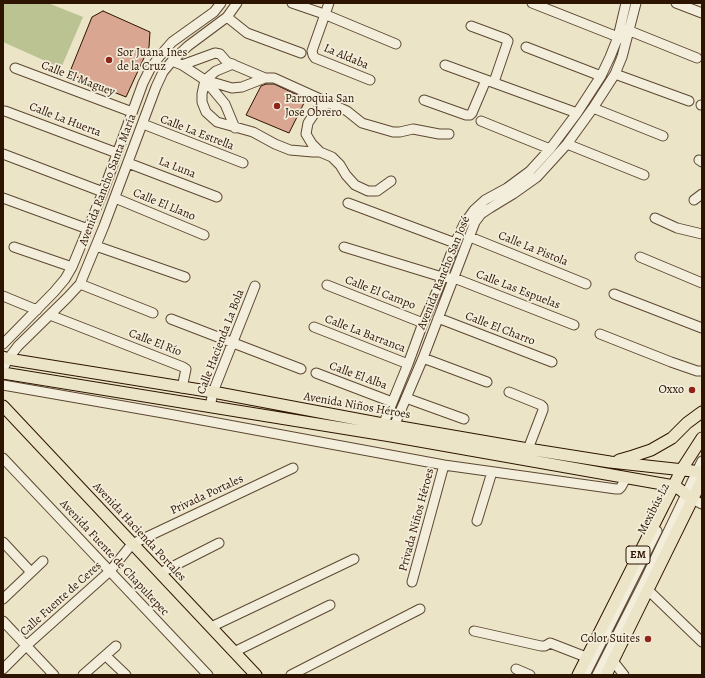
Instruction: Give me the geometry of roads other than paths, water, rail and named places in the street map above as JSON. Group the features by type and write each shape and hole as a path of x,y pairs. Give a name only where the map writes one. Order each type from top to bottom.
{"main road":[{"name":"Avenida Niños Héroes","path":"5,362 214,392 381,429 626,478 686,494"},
{"name":"Avenida Niños Héroes","path":"3,373 210,407 381,429"},
{"name":"Avenida Hacienda Portales","path":"4,410 256,675"},
{"path":"610,462 651,450 672,438 687,423 702,412"},
{"name":"Avenida Niños Héroes","path":"392,431 528,449 610,462 694,472"},
{"name":"EM","path":"606,675 648,590 694,472 702,439"},
{"name":"EM","path":"578,675 586,657 686,494 694,472"}],"street":[{"name":"Avenida Rancho Santa María","path":"3,344 54,292 65,279 72,267 90,225 143,82 150,69 159,56 172,42 214,12 221,3"},
{"name":"Avenida Rancho Santa María","path":"5,362 18,346 68,298 80,284 115,198 156,87 163,72 188,46 227,17 237,3"},
{"path":"292,3 324,14 396,44"},
{"path":"324,14 329,3"},
{"path":"532,3 627,41"},
{"name":"Avenida Rancho San José","path":"381,429 455,243 464,224 474,210 485,200 507,188 530,171 550,150 577,113 601,76 618,37 626,3"},
{"name":"Avenida Rancho San José","path":"392,431 423,358 475,222 481,214 537,177 567,144 615,74 627,41 636,3"},
{"path":"676,3 702,13"},
{"name":"La Aldaba","path":"324,14 312,55 315,58 370,80"},
{"path":"227,17 247,33 301,53"},
{"path":"424,100 466,115 470,115 472,112 490,81 508,41 471,26"},
{"path":"620,27 698,58"},
{"path":"526,47 601,76"},
{"path":"182,65 215,53 220,54 227,62 265,78"},
{"path":"172,61 182,65 205,80 232,88 242,87 265,78 274,78 347,111 362,123 393,132 413,129 438,134 449,134"},
{"path":"233,64 216,71 205,80 202,102 206,112 217,122 253,132 290,150 320,152"},
{"path":"446,65 577,113"},
{"name":"Calle El Maguey","path":"15,68 132,112"},
{"path":"615,74 689,101"},
{"path":"205,80 225,104 236,128"},
{"path":"328,103 316,111 308,123 306,134 312,144 320,152 332,157 355,185 368,191 377,191 391,181"},
{"path":"593,108 663,136"},
{"name":"Calle La Huerta","path":"5,111 117,153"},
{"path":"481,121 550,150"},
{"name":"Calle La Estrella","path":"143,124 243,163"},
{"path":"567,144 644,175"},
{"path":"3,154 102,192"},
{"name":"La Luna","path":"128,163 217,197"},
{"path":"694,200 702,194"},
{"path":"3,198 90,225 104,226"},
{"name":"Calle El Llano","path":"115,198 204,235"},
{"path":"348,203 455,243"},
{"path":"97,206 110,210"},
{"path":"655,218 678,228 702,234"},
{"name":"Calle La Pistola","path":"470,237 586,284"},
{"path":"14,246 72,267"},
{"path":"96,246 185,277"},
{"name":"Calle Las Espuelas","path":"344,247 442,277 454,278 574,325"},
{"path":"640,257 702,283"},
{"path":"80,284 153,313"},
{"name":"Calle El Campo","path":"327,285 423,323"},
{"name":"Calle Hacienda La Bola","path":"210,407 214,392 255,286"},
{"path":"614,294 702,328"},
{"path":"3,296 37,310"},
{"name":"Calle El Río","path":"50,315 183,367 186,369 182,388"},
{"name":"Calle El Charro","path":"438,318 552,362"},
{"path":"171,319 301,369"},
{"name":"Calle La Barranca","path":"314,327 408,364"},
{"path":"600,334 671,362 697,371 702,371"},
{"path":"423,358 487,382"},
{"name":"Calle El Alba","path":"316,373 392,402"},
{"path":"3,385 444,466 616,489 619,489 626,478"},
{"path":"509,392 543,407 528,449"},
{"path":"406,398 464,419"},
{"name":"Avenida Fuente de Chapultepec","path":"3,458 208,675"},
{"path":"694,472 702,461"},
{"name":"Privada Niños Héroes","path":"412,582 444,466"},
{"name":"Privada Portales","path":"132,544 293,468"},
{"path":"477,521 492,472"},
{"name":"Mexibús L2","path":"585,675 686,494"},
{"name":"Mexibús L2","path":"597,675 686,494"},
{"path":"3,542 31,572"},
{"path":"160,573 220,543"},
{"name":"Calle Fuente de Ceres","path":"3,669 26,646 110,571 132,544"},
{"path":"211,627 354,560"},
{"path":"3,599 43,561"},
{"path":"648,590 702,642"},
{"path":"234,652 330,605"},
{"path":"290,675 420,609"},
{"path":"3,621 54,675"},
{"path":"474,631 541,646 545,646 550,643 586,657"},
{"path":"83,675 116,646"},
{"path":"106,656 126,675"},
{"path":"612,661 624,675"},
{"path":"516,668 530,675"}],"place":[{"name":"Sor Juana Ines de la Cruz","path":"109,60"},
{"name":"Parroquia San Jose Obrero","path":"277,106"},
{"name":"Oxxo","path":"692,390"},
{"name":"Color Suites","path":"648,639"}]}
